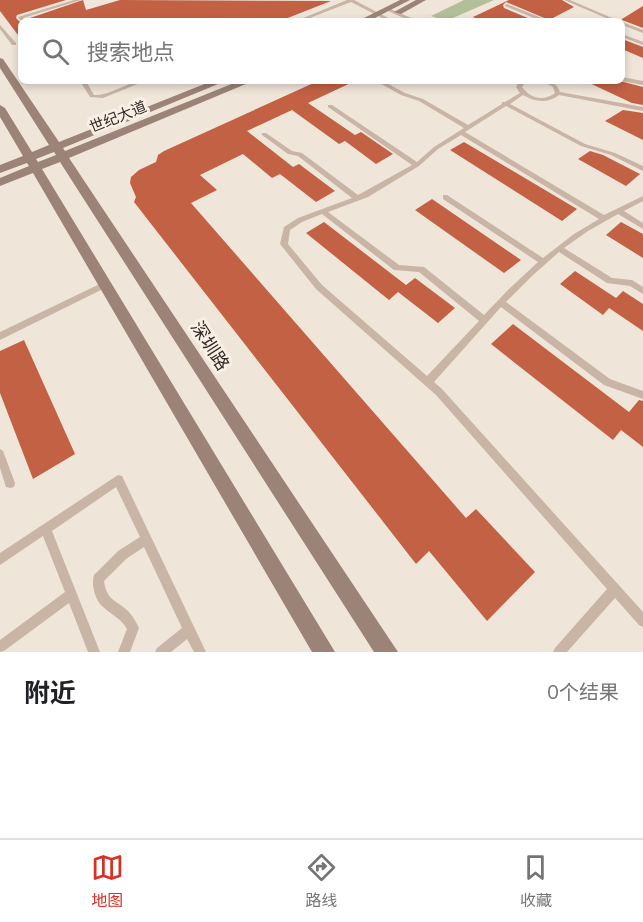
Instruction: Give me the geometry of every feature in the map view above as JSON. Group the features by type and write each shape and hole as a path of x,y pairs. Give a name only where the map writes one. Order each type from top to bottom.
{"street":[{"path":"386,16 406,0"},
{"path":"386,16 422,0"},
{"name":"深圳路","path":"0,62 387,652"},
{"name":"世纪大道","path":"0,182 33,162 214,84"},
{"name":"世纪大道","path":"60,151 240,84"},
{"path":"0,108 324,652"},
{"name":"世纪大道","path":"0,169 33,162"}],"lane":[{"path":"21,18 79,0"},
{"path":"306,18 351,0 386,16"},
{"path":"566,0 608,17"},
{"path":"507,5 538,18"},
{"path":"625,24 643,32"},
{"path":"0,26 14,44"},
{"path":"625,36 643,44"},
{"path":"625,80 643,83"},
{"path":"85,84 92,96 101,97 134,84"},
{"path":"385,84 403,94 421,100 603,218"},
{"path":"519,84 520,90 534,99 547,100 558,93 643,109"},
{"path":"551,84 558,93"},
{"path":"523,93 436,147 417,165 357,198 300,220 287,229 284,244 319,287 428,382 643,621"},
{"path":"504,103 583,145 613,154 643,169"},
{"path":"330,106 417,165"},
{"path":"264,134 290,153 300,154 357,198"},
{"path":"445,197 544,262"},
{"path":"428,382 502,303 559,249 603,218 643,198"},
{"path":"619,211 643,226"},
{"path":"324,212 397,268 421,269 485,321"},
{"path":"559,249 610,281 632,283 643,291"},
{"path":"0,336 106,284"},
{"path":"502,303 607,382 643,395"},
{"path":"0,454 10,483"},
{"path":"0,559 118,480 200,652"},
{"path":"46,529 89,650"},
{"path":"124,652 133,628 129,618 106,603 99,594 98,579 122,555 146,539"},
{"path":"559,652 615,589"},
{"path":"0,647 71,594"},
{"path":"161,652 189,630"}],"green space":[{"path":"464,0 494,0 453,18 431,16"}],"building":[{"path":"0,0 66,0 17,15 18,35 0,11"},
{"path":"83,0 86,10 120,0 331,1 288,18 30,18"},
{"path":"509,0 562,0 574,7 553,18 544,18 506,2 503,5 504,8 528,18 473,17"},
{"path":"643,6 643,28 625,21 624,18"},
{"path":"625,40 643,47 643,58 625,50"},
{"path":"625,82 643,87 643,105 632,103 591,84"},
{"path":"311,84 349,84 308,103 355,135 361,132 393,154 376,164 345,141 339,144 292,110 247,131 293,167 299,164 335,191 316,202 280,174 272,178 243,154 200,175 217,190 191,203 466,518 476,509 535,572 487,621 429,551 416,564 134,202 136,197 130,183 131,177 139,170 156,162 158,155"},
{"path":"623,110 643,113 643,140 605,121"},
{"path":"464,142 577,209 562,221 450,150"},
{"path":"590,151 640,174 626,186 578,159"},
{"path":"432,199 521,260 504,273 415,210"},
{"path":"324,222 406,285 415,278 455,308 438,323 398,292 389,300 306,233"},
{"path":"621,222 643,234 643,258 606,235"},
{"path":"575,271 616,298 623,291 643,304 643,331 609,308 603,315 560,284"},
{"path":"513,324 629,412 639,400 643,401 643,447 621,430 613,440 491,344"},
{"path":"24,340 75,454 33,479 0,393 0,351"}]}
